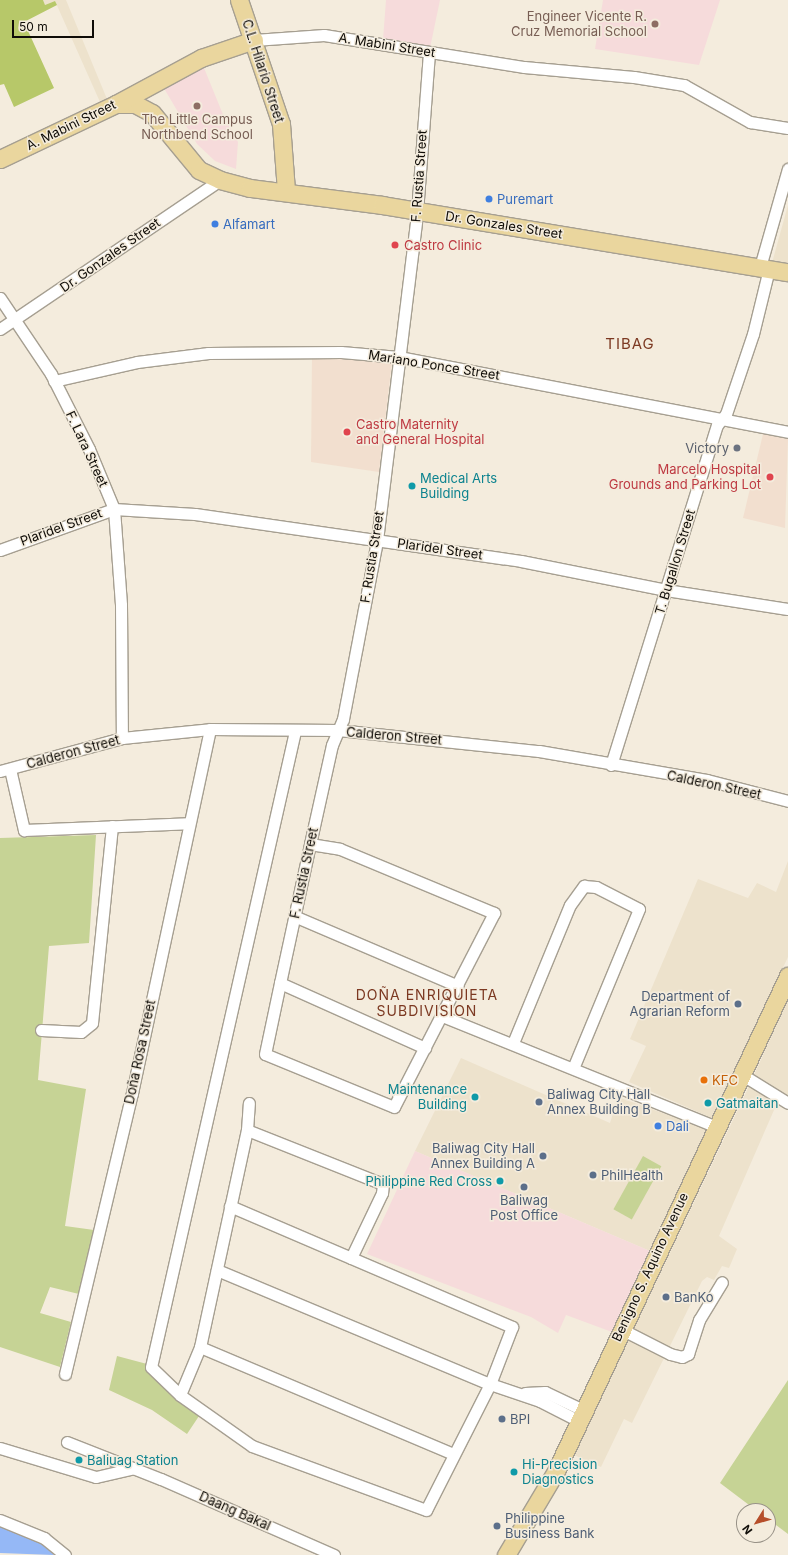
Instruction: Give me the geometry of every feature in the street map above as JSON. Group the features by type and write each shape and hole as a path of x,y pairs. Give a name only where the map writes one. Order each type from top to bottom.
{"main road":[{"name":"C.L. Hilario Street","path":"239,0 254,40 281,124 286,191"},
{"name":"A. Mabini Street","path":"0,159 116,104 201,58 254,40"},
{"name":"Dr. Gonzales Street","path":"116,104 135,104 152,113 199,170 220,180 250,188 286,191 788,272"},
{"name":"Benigno S. Aquino Avenue","path":"506,1555 556,1471 621,1329 788,976"}],"street":[{"name":"A. Mabini Street","path":"254,40 324,35 524,67 634,76 684,85 750,122 788,128"},
{"name":"F. Rustia Street","path":"425,1048 394,1107 265,1054 310,844 338,730 377,540 417,212 429,52"},
{"name":"T. Bugallon Street","path":"611,766 721,420 753,334 765,268 788,169"},
{"name":"Dr. Gonzales Street","path":"0,329 220,180"},
{"name":"F. Lara Street","path":"0,298 54,381 114,509 121,605 122,738"},
{"name":"Mariano Ponce Street","path":"54,381 137,362 208,353 337,352 399,357 788,432"},
{"name":"Plaridel Street","path":"0,550 114,509 195,514 521,560 666,590 788,609"},
{"name":"Calderon Street","path":"5,770 122,738 210,729 338,730 502,746 611,766 708,780 788,801"},
{"name":"Doña Rosa Street","path":"65,1374 132,1093 188,823 210,729"},
{"path":"230,1206 512,1327 490,1384 453,1454 426,1510 252,1446 180,1395 151,1367 295,730"},
{"path":"5,770 24,830 188,823"},
{"path":"41,1030 81,1032 92,1023 112,826"},
{"path":"280,983 425,1048 494,913 347,852 310,844"},
{"path":"513,1043 570,905 584,886 596,887 639,909 574,1066"},
{"path":"294,916 458,986"},
{"path":"442,1016 574,1066 717,1127"},
{"path":"741,1074 788,1103"},
{"path":"180,1395 200,1347 247,1130 249,1103"},
{"path":"247,1130 383,1184 382,1194 351,1258"},
{"path":"217,1270 490,1384 581,1415"},
{"path":"621,1329 670,1354 682,1357 688,1354 699,1320 722,1282"},
{"path":"200,1347 453,1454"},
{"name":"Daang Bakal","path":"67,1442 134,1468 334,1555"},
{"path":"0,1448 96,1477 134,1468"},
{"path":"0,1520 44,1538 65,1555"}],"shaded area":[{"path":"43,0 66,0 107,99 100,102 55,1 45,5"},
{"path":"386,0 440,0 430,48 383,40"},
{"name":"Engineer Vicente R. Cruz Memorial School","path":"603,0 720,0 699,65 595,49"},
{"name":"The Little Campus Northbend School","path":"202,63 224,117 238,142 236,169 215,161 197,144 162,85"},
{"path":"788,205 788,266 772,263"},
{"name":"Castro Maternity and General Hospital","path":"312,354 392,362 379,472 311,462"},
{"name":"Marcelo Hospital Grounds and Parking Lot","path":"763,434 788,439 785,528 743,518"},
{"path":"788,861 788,957 712,1118 629,1082 646,1046 630,1039 698,879 748,898 757,883 776,892"},
{"path":"788,999 788,1096 754,1075"},
{"path":"461,1058 610,1123 618,1097 707,1129 650,1251 415,1151"},
{"path":"750,1084 778,1101 719,1236 737,1249 729,1268 722,1266 714,1280 707,1277 702,1281 632,1423 624,1419 601,1467 574,1455"},
{"path":"415,1151 650,1251 612,1332 566,1315 558,1333 531,1317 367,1254"}],"green space":[{"path":"0,0 43,0 45,5 55,1 57,5 24,22 54,88 14,107 4,84 0,85"},
{"path":"96,835 89,943 49,946 38,1080 86,1089 65,1226 94,1230 79,1294 50,1287 40,1313 71,1322 60,1367 0,1347 0,838"},
{"path":"643,1156 661,1166 632,1220 613,1209"},
{"path":"117,1356 147,1364 201,1413 187,1434 152,1410 109,1390"},
{"path":"788,1380 788,1534 776,1525 776,1503 746,1503 720,1483"}],"water":[{"path":"0,1526 41,1543 54,1555 0,1553"}],"place":[{"name":"Engineer Vicente R. Cruz Memorial School","path":"655,24"},
{"name":"The Little Campus Northbend School","path":"197,106"},
{"name":"Puremart","path":"489,199"},
{"name":"Alfamart","path":"215,224"},
{"name":"Castro Clinic","path":"395,245"},
{"name":"Castro Maternity and General Hospital","path":"347,432"},
{"name":"Victory","path":"737,448"},
{"name":"Marcelo Hospital Grounds and Parking Lot","path":"770,477"},
{"name":"Medical Arts Building","path":"412,486"},
{"name":"Department of Agrarian Reform","path":"738,1004"},
{"name":"KFC","path":"704,1080"},
{"name":"Maintenance Building","path":"475,1097"},
{"name":"Baliwag City Hall Annex Building B","path":"539,1102"},
{"name":"Gatmaitan","path":"708,1103"},
{"name":"Dali","path":"658,1126"},
{"name":"Baliwag City Hall Annex Building A","path":"543,1156"},
{"name":"PhilHealth","path":"593,1175"},
{"name":"Philippine Red Cross","path":"500,1181"},
{"name":"Baliwag Post Office","path":"524,1187"},
{"name":"BanKo","path":"666,1297"},
{"name":"BPI","path":"502,1419"},
{"name":"Baliuag Station","path":"79,1460"},
{"name":"Hi-Precision Diagnostics","path":"514,1472"},
{"name":"Philippine Business Bank","path":"497,1526"}],"district":[{"name":"TIBAG","path":"630,344"},
{"name":"DOÑA ENRIQUIETA SUBDIVISION","path":"427,1004"}]}
